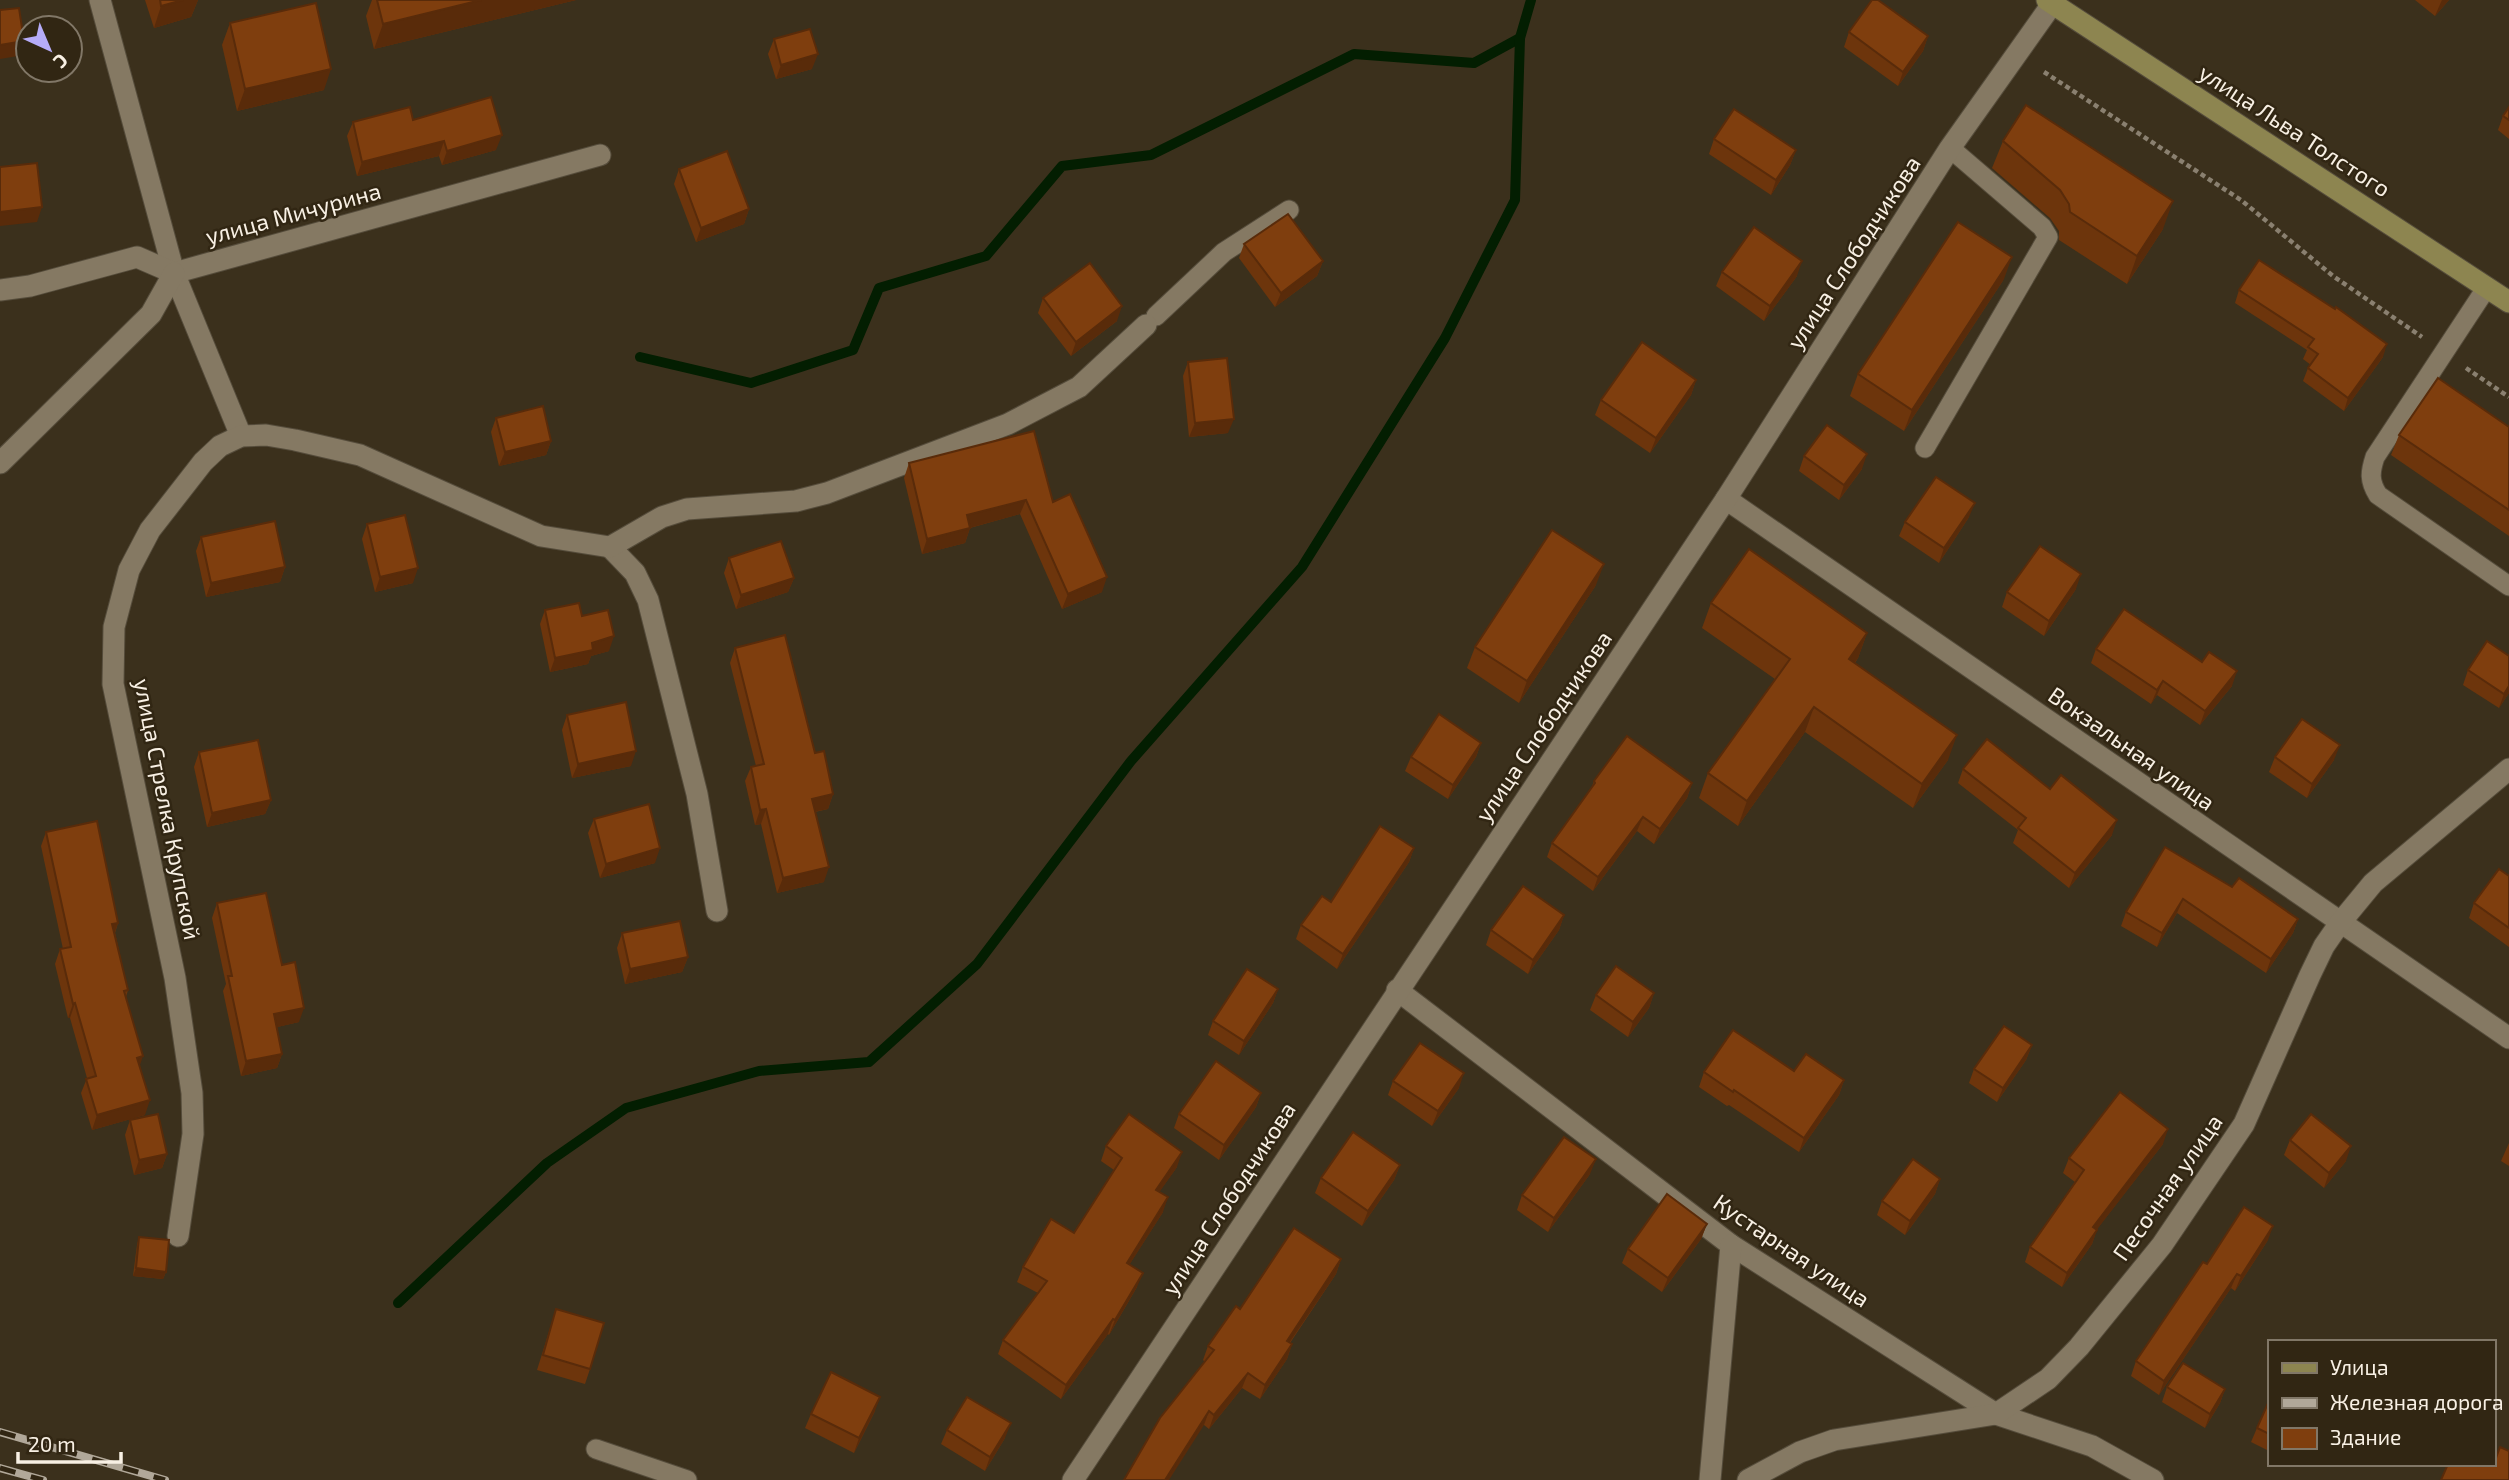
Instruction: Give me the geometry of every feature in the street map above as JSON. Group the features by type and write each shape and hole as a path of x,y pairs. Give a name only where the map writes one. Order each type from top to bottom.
{"main road":[{"name":"улица Льва Толстого","path":"2051,1 2509,302"}],"street":[{"path":"100,0 174,273 241,436 266,435 360,455 541,536 610,547 635,573 648,600 697,794 717,911"},
{"name":"улица Слободчикова","path":"1073,1480 1726,499 1950,148 2051,1"},
{"name":"улица Мичурина","path":"174,273 600,155"},
{"path":"0,290 30,286 137,257 174,273"},
{"path":"0,463 151,314 174,273"},
{"path":"610,547 662,517 687,509 796,500 827,493 1008,424 1080,387 1151,321"},
{"name":"улица Стрелка Крупской","path":"178,1236 193,1134 192,1093 175,978 113,684 114,628 129,570 150,530 203,462 220,446 241,436"},
{"name":"Вокзальная улица","path":"1726,499 2509,1038"},
{"name":"Песочная улица","path":"1748,1480 1800,1452 1834,1440 1996,1414 2048,1378 2079,1347 2162,1245 2244,1124 2310,975 2340,923 2373,883 2509,769"},
{"name":"Кустарная улица","path":"1397,990 1731,1245 1996,1414 2092,1447 2153,1480"},
{"path":"1710,1480 1731,1245"}],"lane":[{"path":"1925,448 2048,237 2042,227 1950,148"},
{"path":"1151,321 1224,252 1289,210"},
{"path":"2487,286 2375,457 2371,469 2371,484 2378,495 2509,586"},
{"path":"596,1449 687,1480"}],"path":[{"path":"2044,72 2241,200 2333,276 2432,344"},
{"path":"2465,367 2509,397"}],"building":[{"path":"160,0 183,0 161,6"},
{"path":"377,0 481,0 383,24"},
{"path":"1872,0 1878,0 1928,36 1903,72 1849,32"},
{"path":"316,3 331,69 245,89 230,23"},
{"path":"19,8 20,14 14,14 14,43 0,45 0,10"},
{"path":"810,29 818,54 781,65 774,39"},
{"path":"491,97 502,135 447,151 444,141 362,162 353,122 410,107 413,120"},
{"path":"2026,105 2173,201 2137,256 2070,212 2069,204 2060,190 2003,141"},
{"path":"2509,107 2509,120 2503,116"},
{"path":"1734,109 1796,150 1776,180 1714,139"},
{"path":"727,151 749,209 701,228 679,169"},
{"path":"37,163 42,207 0,212 0,167"},
{"path":"1288,214 1323,261 1281,293 1244,244"},
{"path":"1958,222 2012,257 1912,410 1858,374"},
{"path":"1754,227 1802,261 1770,306 1722,272"},
{"path":"2259,260 2335,309 2336,307 2387,344 2348,398 2308,368 2318,354 2308,347 2314,339 2239,290"},
{"path":"1090,263 1122,306 1076,342 1043,298"},
{"path":"1642,342 1696,380 1656,438 1601,400"},
{"path":"1227,358 1234,419 1195,423 1188,362"},
{"path":"2438,378 2509,427 2509,510 2399,435"},
{"path":"543,406 551,441 505,452 496,418"},
{"path":"1827,425 1867,454 1844,485 1804,456"},
{"path":"1034,431 1053,502 1070,494 1107,577 1068,594 1026,500 967,515 970,528 927,539 909,463"},
{"path":"1936,477 1975,503 1944,548 1905,522"},
{"path":"405,515 418,568 380,577 367,524"},
{"path":"275,521 285,567 211,583 201,537"},
{"path":"1552,530 1604,564 1527,681 1475,647"},
{"path":"781,541 794,578 741,595 729,558"},
{"path":"2040,546 2081,574 2049,621 2007,592"},
{"path":"1749,549 1867,633 1849,659 1957,735 1922,784 1814,707 1747,801 1708,773 1790,659 1711,603"},
{"path":"579,603 582,616 608,610 614,636 592,643 593,650 555,658 545,610"},
{"path":"2124,609 2202,662 2209,652 2237,671 2205,711 2163,681 2157,690 2096,649"},
{"path":"785,635 815,753 824,751 833,794 812,799 829,867 783,878 766,809 760,810 751,767 764,764 735,648"},
{"path":"2487,641 2509,656 2509,686 2504,694 2468,670"},
{"path":"626,702 636,751 578,764 567,715"},
{"path":"1439,714 1481,743 1453,785 1411,757"},
{"path":"2302,719 2340,745 2312,784 2275,757"},
{"path":"1627,736 1692,783 1660,829 1643,817 1598,877 1552,843"},
{"path":"1987,739 2050,789 2061,775 2117,820 2075,873 2018,828 2026,818 1963,769"},
{"path":"258,740 271,800 212,813 199,752"},
{"path":"649,804 660,848 606,864 594,819"},
{"path":"97,821 118,923 112,924 128,990 124,991 143,1056 137,1058 150,1100 97,1115 86,1079 96,1076 75,1003 73,1004 60,949 71,947 46,832"},
{"path":"1380,826 1414,848 1343,954 1301,925 1322,896 1331,902"},
{"path":"2165,847 2232,887 2239,878 2298,919 2271,959 2183,899 2162,933 2126,912"},
{"path":"2499,869 2509,876 2509,928 2474,903"},
{"path":"1523,886 1564,915 1533,960 1491,930"},
{"path":"266,893 282,965 295,962 304,1008 274,1014 282,1054 246,1061 228,976 232,976 217,903"},
{"path":"680,921 688,957 630,969 622,933"},
{"path":"1616,966 1654,993 1633,1022 1596,995"},
{"path":"1247,969 1278,989 1244,1041 1213,1021"},
{"path":"2004,1026 2032,1045 2003,1088 1974,1069"},
{"path":"1733,1030 1794,1071 1806,1054 1844,1080 1804,1138 1704,1072"},
{"path":"1420,1043 1464,1073 1438,1111 1393,1081"},
{"path":"1216,1061 1261,1093 1224,1145 1179,1114"},
{"path":"2120,1092 2168,1129 2093,1227 2097,1230 2067,1273 2030,1247 2084,1170 2069,1158"},
{"path":"158,1114 167,1154 139,1160 130,1120"},
{"path":"1129,1114 1182,1152 1156,1190 1168,1197 1127,1263 1143,1273 1115,1320 1113,1319 1066,1385 1003,1340 1047,1281 1023,1267 1051,1219 1074,1233 1122,1158 1106,1146"},
{"path":"2311,1114 2351,1146 2329,1173 2290,1140"},
{"path":"1353,1132 1400,1165 1368,1211 1321,1178"},
{"path":"1564,1137 1596,1159 1554,1218 1522,1195"},
{"path":"1913,1159 1940,1179 1910,1221 1882,1201"},
{"path":"1667,1194 1707,1224 1668,1278 1628,1249"},
{"path":"2244,1207 2273,1226 2241,1276 2237,1274 2164,1381 2136,1361 2203,1262 2207,1264"},
{"path":"1294,1228 1341,1259 1287,1341 1292,1344 1265,1385 1248,1373 1214,1415 1209,1411 1165,1480 1124,1480 1160,1418 1214,1350 1208,1346 1236,1306 1240,1309"},
{"path":"139,1237 169,1240 166,1272 136,1268"},
{"path":"556,1309 604,1323 590,1369 543,1355"},
{"path":"2183,1363 2225,1389 2210,1414 2167,1387"},
{"path":"831,1372 880,1397 859,1438 811,1414"},
{"path":"967,1397 1011,1423 990,1457 947,1430"},
{"path":"2268,1403 2268,1434 2257,1428"},
{"path":"2500,1447 2509,1451 2509,1480 2441,1480 2447,1466 2495,1466"}],"waterway":[{"path":"398,1303 547,1163 626,1108 759,1071 869,1062 977,964 1131,761 1302,567 1445,338 1515,200 1520,38 1531,0"},
{"path":"640,357 751,383 853,350 879,288 986,256 1062,166 1151,155 1354,54 1474,63 1520,38"}],"railway":[{"path":"0,1432 165,1480"},
{"path":"0,1468 43,1480"}]}
